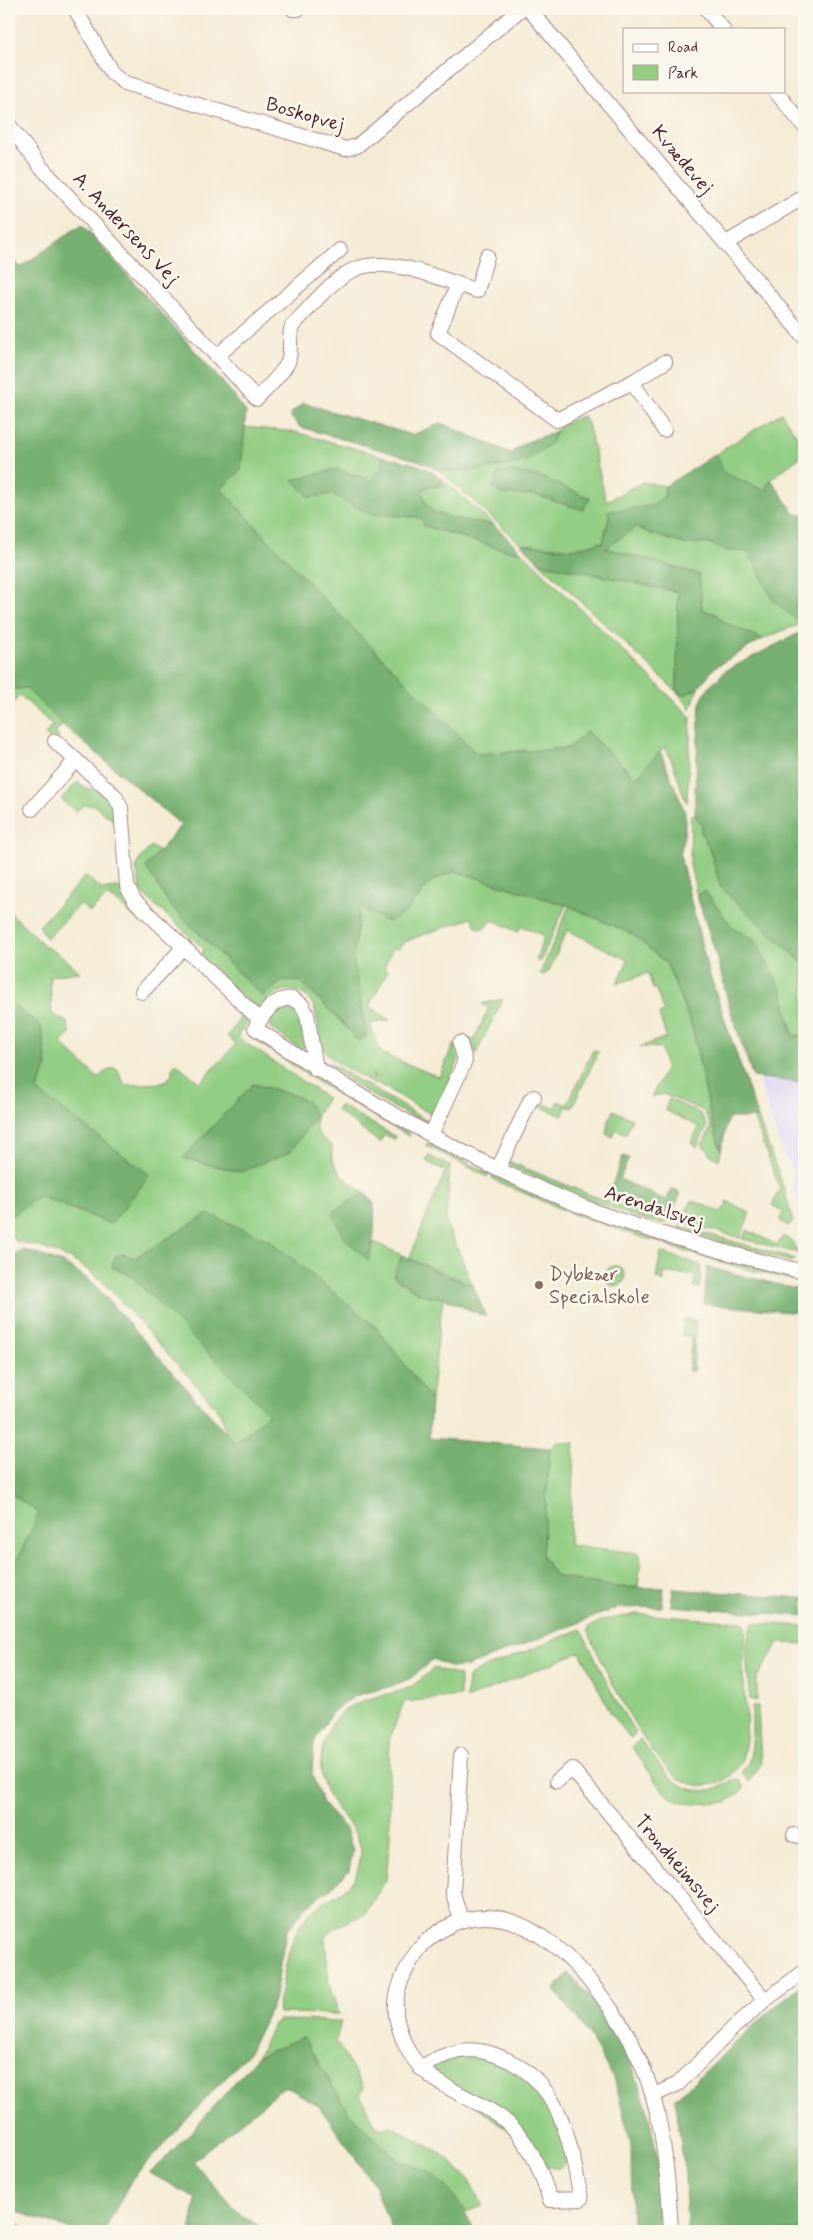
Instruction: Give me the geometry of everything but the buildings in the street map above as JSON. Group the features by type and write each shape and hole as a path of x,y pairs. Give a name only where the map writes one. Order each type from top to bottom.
{"street":[{"name":"Boskopvej","path":"75,9 112,73 125,83 345,149 357,146 521,9"},
{"path":"293,9 298,9"},
{"name":"Kvædevej","path":"529,9 804,337"},
{"path":"706,9 722,28"},
{"path":"776,92 804,126"},
{"name":"A. Andersens Vej","path":"9,125 40,166 257,399 287,363 290,352 289,336 292,326 336,281 352,270 371,264 391,264 477,291 488,256"},
{"path":"726,243 804,198"},
{"path":"217,356 340,250"},
{"path":"458,284 438,333 557,420 632,382 665,362"},
{"path":"632,382 664,430"},
{"name":"Arendalsvej","path":"55,741 115,796 121,808 127,886 134,900 260,1020 255,1028 316,1069 431,1135 498,1169 593,1210 653,1231 804,1272"},
{"path":"32,809 76,760"},
{"path":"142,992 183,948"},
{"path":"260,1020 270,1007 281,1000 293,999 302,1005 308,1022 316,1069"},
{"path":"431,1135 465,1060 460,1043"},
{"path":"498,1169 531,1099 534,1097"},
{"path":"461,1755 453,1893 461,1920"},
{"name":"Trondheimsvej","path":"557,1781 572,1769 765,2000"},
{"path":"420,2068 441,2055 465,2050 490,2052 518,2063 541,2083 556,2106 572,2148 581,2199 550,2200 540,2167 517,2133 499,2116 440,2085 420,2068 407,2047 396,2015 399,1987 407,1966 423,1943 439,1931 461,1920 489,1917 512,1921 534,1931 556,1947 594,1986 620,2022 638,2056 654,2096 663,2136 671,2231"},
{"path":"654,2096 678,2084 733,2028 765,2000 804,1972"}],"shaded area":[{"path":"804,1067 804,1220 793,1185 793,1171 790,1163 784,1158 757,1074"}],"green space":[{"path":"82,224 227,387 246,412 241,470 221,489 320,595 477,754 568,748 587,732 636,778 660,751 685,812 685,829 680,856 707,967 758,1118 728,1118 721,1151 710,1114 693,1030 667,964 632,934 569,906 455,871 432,881 406,912 388,922 360,907 353,957 367,1036 358,1041 343,1023 301,982 284,980 262,996 170,905 146,867 181,825 63,725 26,688 9,690 9,259 21,267"},
{"path":"303,403 412,435 441,423 511,453 524,443 557,431 551,443 528,460 507,466 440,471 420,461 300,427 289,415"},
{"path":"781,413 804,446 804,454 771,479 764,490 724,473 716,454"},
{"path":"583,416 588,423 606,501 643,482 665,486 665,496 652,506 609,518 603,542 572,549 521,544 440,471 484,469 512,464 525,459 538,453 549,444 561,426"},
{"path":"245,427 295,432 382,456 383,467 371,480 336,469 309,497 332,494 369,514 417,517 422,519 425,526 505,550 522,552 691,717 687,803 671,760 664,747 636,778 587,732 568,748 477,754 320,595 221,489 241,470"},
{"path":"716,454 724,473 764,490 771,479 795,514 804,515 804,616 795,619 773,600 749,552 728,551 709,543 685,544 651,534 636,527 606,548 699,574 702,609 715,614 727,624 763,639 715,667 698,688 684,695 677,692 678,592 540,563 521,544 572,549 603,542 609,518 608,511 652,506 665,496 665,486"},
{"path":"382,456 426,468 440,478 444,485 427,487 422,492 426,504 432,511 451,518 494,525 522,552 505,550 424,526 422,519 417,517 369,514 332,494 309,497 293,480 336,469 371,480 383,467"},
{"path":"510,471 538,476 590,498 583,510 535,495 501,494 493,488 497,474"},
{"path":"441,478 494,525 452,519 436,514 431,510 426,504 422,492 427,487 444,485"},
{"path":"636,526 651,534 685,544 709,543 728,551 749,552 795,619 804,616 804,624 763,639 727,624 715,614 702,609 699,574 605,548"},
{"path":"540,563 678,592 677,692"},
{"path":"804,632 804,964 721,888 710,850 701,832 702,825 695,815 700,703 708,688 725,671"},
{"path":"26,687 63,725 55,732 59,737 54,742 45,735 52,725 20,695 9,707 9,690"},
{"path":"698,688 691,709 677,692 684,695"},
{"path":"77,782 91,790 96,787 114,804 118,820 115,822 94,805 84,805 75,812 61,799"},
{"path":"691,815 695,815 702,825 701,832 710,850 721,888 804,964 804,1035 793,1036 756,941 732,927 705,891 697,896 690,865"},
{"path":"151,846 159,852 147,867 170,905 262,996 284,980 301,982 358,1041 366,1035 353,957 360,906 406,912 432,881 455,871 566,905 540,962 536,960 544,936 522,926 518,932 495,921 492,921 484,929 476,927 472,918 417,937 403,943 398,949 393,948 384,967 388,971 369,1006 390,1020 370,1024 381,1053 439,1077 454,1044 459,1059 434,1116 377,1083 373,1074 374,1084 341,1065 330,1056 322,1044 314,1008 304,995 288,990 278,992 269,998 257,1011 201,956 204,949 141,892 136,868 140,859"},
{"path":"85,876 103,890 120,887 124,900 146,922 143,925 115,900 106,897 90,912 80,904 47,939 39,926"},
{"path":"705,891 732,927 756,941 783,993 793,1036 804,1035 804,1083 753,1077 730,1009 715,951 697,896"},
{"path":"569,906 632,934 667,964 693,1030 710,1114 721,1151 719,1160 709,1154 709,1151 702,1145 711,1127 704,1111 663,1094 651,1097 666,1068 661,1048 640,1047 666,1037 659,1014 664,1012 648,973 617,984 628,960 567,930 549,971 543,976 540,974"},
{"path":"9,911 45,946 63,957 80,972 50,976 52,1014 67,1022 70,1034 61,1043 98,1078 103,1073 114,1068 118,1070 125,1085 163,1083 172,1075 172,1068 176,1063 200,1083 236,1044 227,1036 239,1020 237,1007 250,1019 237,1037 327,1098 318,1113 315,1124 316,1129 324,1140 332,1146 332,1158 341,1175 364,1193 334,1211 333,1214 368,1260 374,1242 402,1255 393,1276 420,1294 443,1298 431,1400 376,1327 208,1214 135,1258 124,1254 112,1266 131,1276 269,1414 235,1443 227,1434 220,1413 207,1397 102,1281 82,1266 62,1255 13,1239 9,1229 9,1213 14,1215 39,1196 111,1224 149,1175 37,1091 47,1065 41,1027 9,1002","holes":["253,1084 288,1093 307,1101 241,1172 183,1158"]},
{"path":"503,999 476,1054 473,1046 464,1042 466,1038 473,1041 489,1008 482,1004"},
{"path":"9,1002 41,1026 47,1065 37,1091 150,1175 111,1224 39,1196 14,1215 9,1213"},
{"path":"285,1007 292,1009 300,1018 303,1051 272,1029 270,1022 275,1013"},
{"path":"253,1034 324,1082 408,1132 410,1137 319,1083 251,1037"},
{"path":"593,1050 599,1051 572,1108 567,1106 562,1116 541,1107 538,1102 543,1099 545,1104 555,1108 558,1101 567,1105"},
{"path":"328,1062 429,1122 425,1124 361,1089"},
{"path":"253,1084 287,1093 307,1101 316,1116 290,1152 241,1172 183,1158"},
{"path":"669,1099 701,1114 707,1127 697,1147 691,1143 699,1127 665,1110"},
{"path":"340,1105 396,1137 395,1139 384,1135 380,1143 336,1110"},
{"path":"613,1110 632,1119 626,1134 616,1129 613,1137 606,1134"},
{"path":"753,1117 758,1118 785,1191 793,1222 788,1226 780,1221 783,1212 772,1205 780,1189"},
{"path":"428,1143 490,1174 488,1177 425,1145"},
{"path":"429,1156 450,1166 446,1222 473,1285 409,1259 445,1171 426,1161"},
{"path":"623,1156 629,1158 620,1179 666,1200 672,1189 679,1192 680,1195 671,1217 608,1196"},
{"path":"508,1161 593,1196 668,1223 658,1223 618,1211 511,1167"},
{"path":"493,1175 554,1201 654,1238 653,1241 570,1213 496,1181 492,1178"},
{"path":"364,1193 373,1200 374,1215 373,1238 368,1260 345,1239 333,1214 334,1211"},
{"path":"692,1200 720,1212 726,1206 727,1201 750,1213 740,1238 680,1221"},
{"path":"208,1214 269,1240 376,1327 431,1400 429,1438 550,1448 542,1557 557,1577 614,1587 664,1588 662,1607 617,1608 468,1666 452,1668 433,1659 411,1678 392,1686 355,1696 332,1712 314,1742 312,1774 323,1804 346,1829 353,1850 349,1871 331,1888 307,1906 286,1932 274,2001 250,2051 132,2179 104,2231 74,2231 9,2209 9,1573 11,1574 39,1513 9,1492 9,1257 25,1250 65,1264 93,1283 235,1443 269,1414 131,1276 112,1267 115,1256 123,1254 135,1258"},
{"path":"679,1226 796,1259 792,1262 680,1231"},
{"path":"747,1230 777,1245 783,1236 792,1241 798,1253 742,1239"},
{"path":"671,1244 804,1279 804,1283 730,1265 667,1246"},
{"path":"661,1252 701,1265 700,1288 694,1287 695,1275 664,1273 664,1282 656,1278"},
{"path":"402,1255 445,1275 473,1285 486,1317 443,1298 420,1294 393,1276"},
{"path":"615,1266 622,1269 625,1276 622,1283 615,1286 608,1283 605,1276 608,1269"},
{"path":"707,1267 804,1291 804,1309 801,1313 704,1304"},
{"path":"684,1319 696,1320 693,1371 689,1371 691,1336 682,1335"},
{"path":"558,1442 575,1443 569,1545 639,1553 641,1560 638,1587 614,1587 557,1577 542,1557 550,1448"},
{"path":"9,1492 39,1513 11,1574 9,1573"},
{"path":"673,1589 804,1598 804,1616 671,1606"},
{"path":"636,1614 742,1622 745,1624 743,1673 746,1741 743,1757 736,1770 725,1780 708,1785 699,1785 685,1782 677,1777 660,1760 648,1744 625,1707 588,1631 589,1627 603,1620"},
{"path":"754,1623 804,1626 804,1644 778,1643 757,1678 757,1701 750,1699 747,1666 748,1636"},
{"path":"581,1629 617,1703 634,1730 635,1734 631,1739 611,1713 580,1652 466,1699 468,1677 473,1673"},
{"path":"434,1668 460,1676 460,1696 404,1702 389,1741 390,1837 386,1880 364,1915 344,1923 325,1937 329,1985 339,2014 279,2013 279,2001 285,1970 295,1934 312,1911 349,1885 354,1879 360,1861 361,1851 356,1836 328,1796 324,1786 321,1756 326,1736 337,1717 345,1710 363,1701 403,1690"},
{"path":"752,1707 758,1707 761,1764 749,1782 742,1772 749,1761 752,1746"},
{"path":"640,1739 668,1775 686,1787 697,1790 709,1790 738,1779 745,1788 727,1802 691,1804 668,1796 658,1785 632,1747"},
{"path":"568,1973 605,2013 630,2059 647,2108 658,2160 662,2231 632,2231 631,2144 615,2081 589,2035 554,1990"},
{"path":"804,1983 804,2231 687,2231 685,2175 675,2098 771,2010"},
{"path":"279,2020 341,2021 336,2041 364,2088 360,2095 376,2126 381,2129 391,2126 441,2153 468,2178 483,2206 465,2212 447,2187 429,2172 397,2160 349,2113 303,2037 257,2057 274,2024"},
{"path":"303,2037 349,2113 397,2160 429,2171 447,2187 465,2212 475,2231 392,2231 375,2186 318,2105 285,2086 193,2162 243,2217 270,2231 190,2231 196,2199 150,2173 196,2127 257,2057"},
{"path":"468,2055 491,2057 537,2085 549,2105 562,2136 565,2162 559,2168 547,2166 537,2151 436,2077 430,2066"}],"place":[{"name":"Dybkær Specialskole","path":"539,1285"}]}
